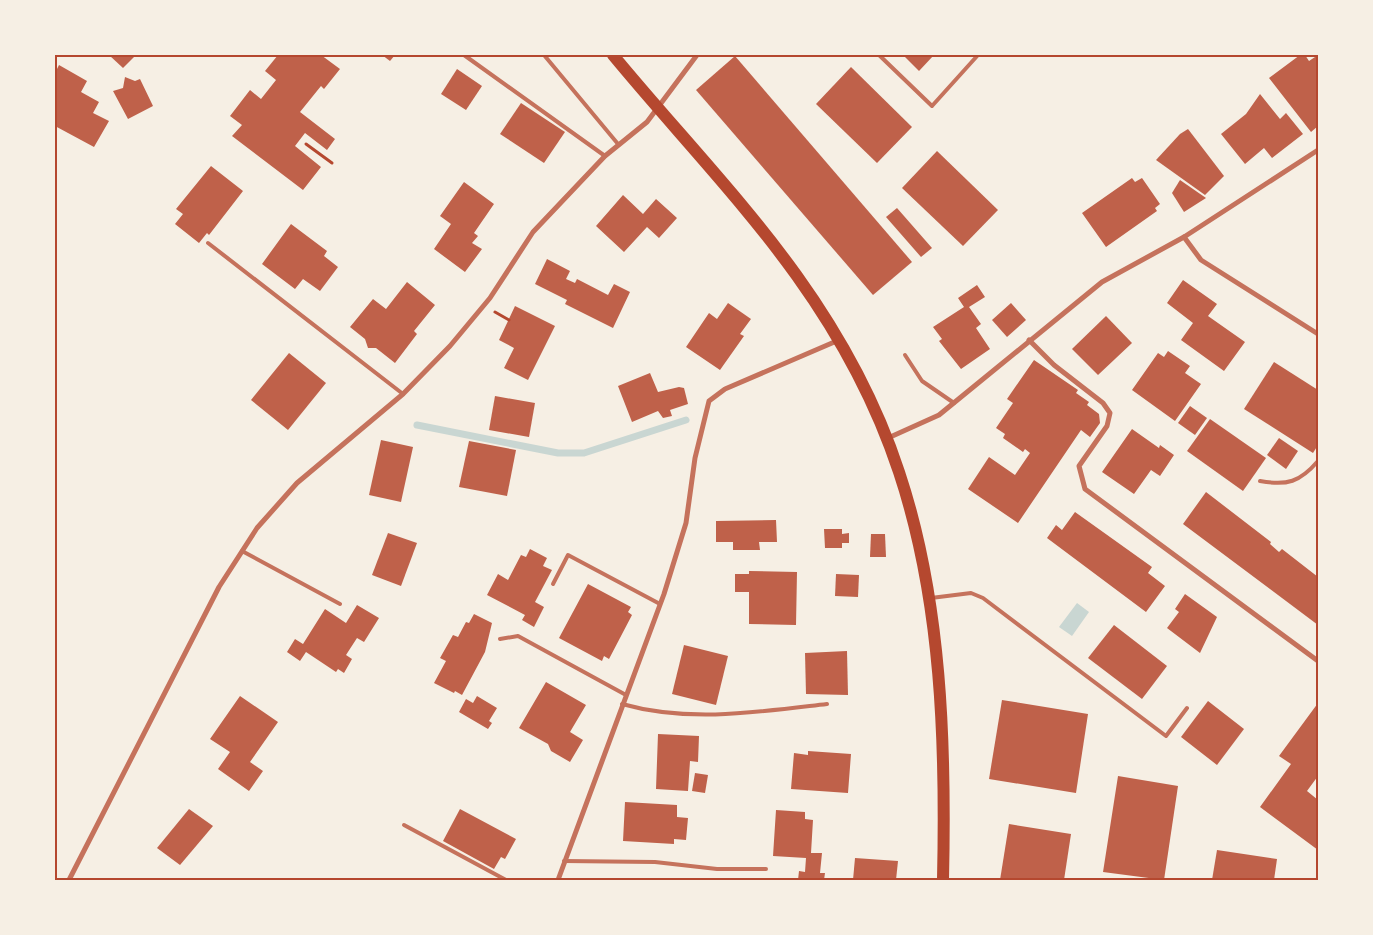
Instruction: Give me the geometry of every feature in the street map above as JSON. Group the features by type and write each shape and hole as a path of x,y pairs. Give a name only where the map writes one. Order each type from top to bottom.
{"main road":[{"path":"613,55 761,228 797,276 839,340 865,388 899,471 915,530 928,599 940,711 944,835 943,880"}],"street":[{"path":"69,880 219,587 257,528 297,483 404,394 450,346 490,298 533,232 605,156 648,122 697,55"},
{"path":"886,439 939,415 1102,282 1184,237 1318,150"},
{"path":"1184,237 1201,260 1318,334"},
{"path":"558,880 660,604 686,523 695,458 710,401 725,389 839,340"},
{"path":"1029,340 1054,364 1103,403 1110,413 1107,426 1079,466 1085,489 1318,661"}],"lane":[{"path":"464,55 605,156"},
{"path":"544,55 618,144"},
{"path":"878,55 932,106 978,55"},
{"path":"208,243 404,394"},
{"path":"905,355 922,381 954,403"},
{"path":"1260,480 1277,484 1296,481 1318,461"},
{"path":"242,551 340,604"},
{"path":"553,584 568,555 660,604"},
{"path":"928,599 971,592 982,598 1166,736 1187,708"},
{"path":"500,639 518,636 626,695"},
{"path":"622,704 639,709 712,716 827,704"},
{"path":"404,825 506,880"},
{"path":"564,862 655,862 717,869 766,869"}],"path":[{"path":"306,144 332,163"}],"shaded area":[{"path":"1077,603 1089,612 1072,636 1059,627"}],"building":[{"path":"109,55 136,55 123,68"},
{"path":"278,55 321,55 340,69 324,89 321,86 300,112 335,139 327,150 305,133 295,146 321,167 303,190 232,136 242,125 230,116 250,90 261,99 276,80 265,71"},
{"path":"382,55 395,55 390,61"},
{"path":"903,55 934,55 919,71"},
{"path":"1300,55 1305,55 1309,61 1318,55 1318,126 1311,132 1269,78"},
{"path":"735,56 912,262 873,295 696,90"},
{"path":"59,65 87,81 81,92 99,102 93,113 109,121 94,147 55,126 55,73"},
{"path":"851,67 912,127 877,163 816,104"},
{"path":"457,69 482,86 466,110 441,94"},
{"path":"125,77 135,81 140,79 153,106 128,119 113,91 123,88"},
{"path":"1260,94 1280,119 1286,113 1303,134 1272,158 1264,148 1245,164 1221,134 1246,114"},
{"path":"521,103 565,132 544,163 500,134"},
{"path":"1188,129 1224,176 1205,195 1156,160 1180,134"},
{"path":"937,151 998,210 963,246 902,188"},
{"path":"211,166 243,191 209,235 207,233 199,243 175,224 183,214 176,209"},
{"path":"1132,178 1135,182 1142,178 1160,204 1155,208 1157,211 1106,247 1082,213"},
{"path":"1180,180 1206,198 1184,212 1172,193"},
{"path":"464,182 494,204 474,233 478,236 472,243 482,249 465,272 434,249 451,224 440,216"},
{"path":"623,195 643,214 656,199 677,218 659,238 647,227 624,252 596,226"},
{"path":"897,208 932,248 921,257 886,217"},
{"path":"291,224 327,251 324,256 338,267 320,291 303,279 295,289 262,264"},
{"path":"547,259 570,271 566,279 575,283 577,279 608,295 614,284 630,292 613,328 565,304 567,300 535,284"},
{"path":"1183,280 1217,304 1208,316 1245,342 1224,371 1181,340 1193,323 1167,303"},
{"path":"407,282 435,305 414,331 417,334 395,363 376,348 368,348 365,339 350,327 373,299 386,309"},
{"path":"977,285 985,297 969,307 981,324 976,328 990,349 961,369 939,341 942,339 933,327 964,307 958,298"},
{"path":"728,303 751,319 740,334 744,336 720,370 686,347 709,313 717,319"},
{"path":"1011,303 1026,320 1007,337 992,320"},
{"path":"515,306 555,326 528,380 504,368 514,348 499,340"},
{"path":"1106,316 1132,343 1098,375 1072,349"},
{"path":"1168,351 1190,366 1185,373 1201,384 1175,421 1132,390 1158,353 1164,357"},
{"path":"289,353 326,383 288,430 251,400"},
{"path":"1034,360 1078,390 1076,393 1089,402 1087,405 1099,414 1100,423 1090,437 1081,430 1018,523 968,489 989,457 1015,475 1030,453 1025,449 1023,452 1003,438 1005,434 996,428 1013,403 1007,399"},
{"path":"1274,362 1318,390 1318,445 1313,453 1244,409"},
{"path":"650,373 658,392 679,387 684,388 688,404 670,410 672,416 663,418 658,411 632,422 618,386"},
{"path":"495,396 535,403 529,437 489,430"},
{"path":"1190,406 1207,418 1195,435 1178,423"},
{"path":"1210,419 1266,458 1243,491 1187,451"},
{"path":"1132,429 1159,448 1160,445 1174,455 1160,476 1151,470 1134,494 1102,472"},
{"path":"1279,438 1298,451 1286,469 1267,455"},
{"path":"381,440 413,447 401,502 369,495"},
{"path":"469,441 516,450 507,496 459,487"},
{"path":"1206,492 1271,542 1270,544 1279,552 1282,549 1318,577 1318,625 1183,524"},
{"path":"1075,512 1152,567 1148,573 1165,586 1146,612 1047,538 1056,525 1062,530"},
{"path":"776,520 777,542 759,542 760,550 733,550 733,542 716,542 716,521"},
{"path":"824,529 842,529 842,534 849,533 849,543 842,543 842,548 825,548"},
{"path":"388,533 417,543 401,586 372,575"},
{"path":"871,534 885,534 886,557 870,557"},
{"path":"530,549 547,558 543,566 552,570 535,602 544,607 534,627 522,620 525,615 487,595 498,574 508,580 521,555 526,557"},
{"path":"749,571 797,572 796,625 749,624 749,592 735,592 735,574 749,574"},
{"path":"836,574 859,575 858,597 835,596"},
{"path":"588,584 631,607 628,612 632,615 609,659 604,656 602,661 559,638"},
{"path":"1185,594 1217,617 1200,653 1167,628 1179,612 1175,609"},
{"path":"357,605 379,618 364,642 357,638 346,655 352,659 344,673 338,669 336,672 306,652 300,661 287,652 295,639 303,644 325,609 346,623"},
{"path":"474,614 492,623 485,652 462,695 434,683 446,661 440,658 453,635 458,637 466,622 469,623"},
{"path":"1114,625 1167,666 1142,699 1088,658"},
{"path":"684,645 728,656 716,705 672,694"},
{"path":"847,651 848,695 806,694 805,653"},
{"path":"546,682 586,705 570,732 583,740 570,762 551,751 548,744 519,728"},
{"path":"240,696 278,722 250,762 263,771 249,791 218,769 230,752 210,739"},
{"path":"477,696 497,708 489,721 492,723 488,729 459,712 466,699 473,703"},
{"path":"1002,700 1088,714 1076,793 989,779"},
{"path":"1208,701 1244,729 1217,765 1181,737"},
{"path":"1318,703 1318,776 1307,791 1318,800 1318,850 1260,807 1291,764 1279,756"},
{"path":"658,734 699,736 698,762 690,761 688,791 656,789"},
{"path":"808,751 851,754 848,793 791,789 794,753 808,755"},
{"path":"695,773 708,775 705,793 692,791"},
{"path":"1118,776 1178,786 1164,880 1103,872"},
{"path":"625,802 677,805 677,817 688,818 686,840 674,839 674,844 623,841"},
{"path":"189,809 213,826 180,865 157,848"},
{"path":"460,809 516,839 505,859 501,857 494,869 443,841"},
{"path":"776,810 805,812 805,819 813,820 811,853 822,853 820,873 825,873 824,880 798,880 799,871 805,872 806,858 773,856"},
{"path":"1009,824 1071,834 1064,880 1000,880"},
{"path":"1217,850 1277,859 1274,880 1212,880"},
{"path":"855,858 898,861 896,880 853,880"}],"waterway":[{"path":"417,425 558,453 584,453 686,420"}]}
